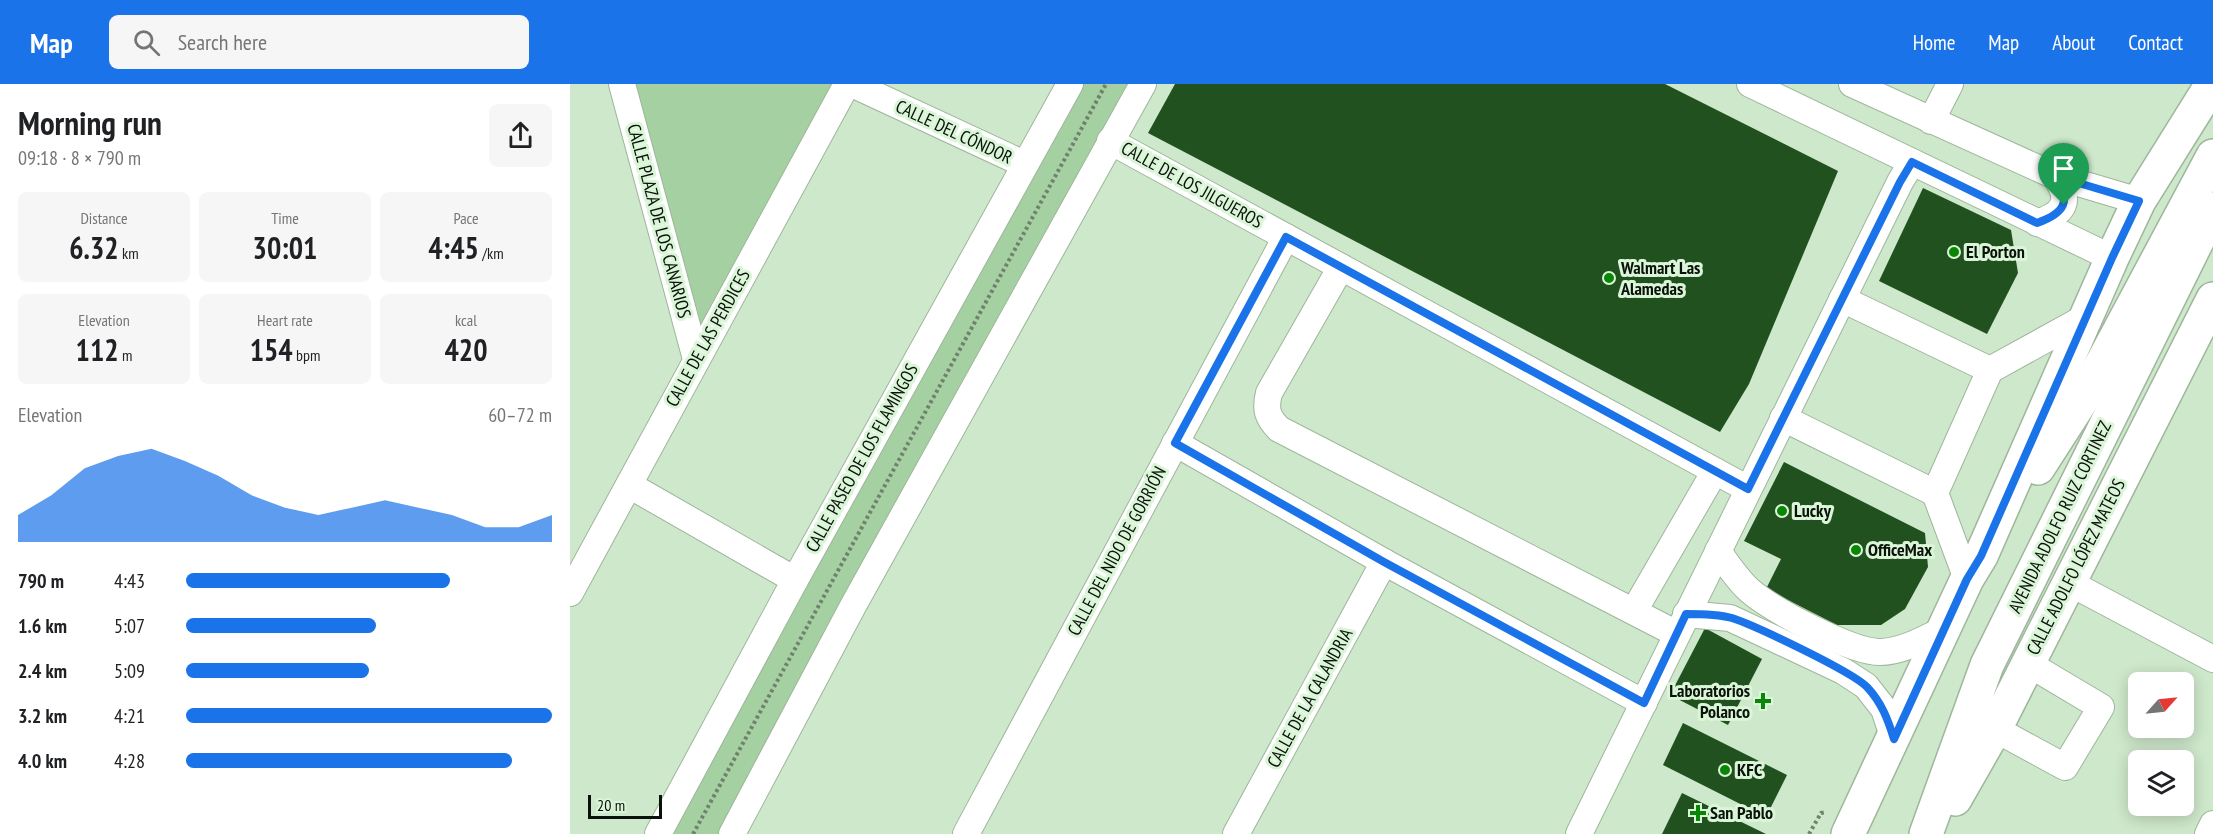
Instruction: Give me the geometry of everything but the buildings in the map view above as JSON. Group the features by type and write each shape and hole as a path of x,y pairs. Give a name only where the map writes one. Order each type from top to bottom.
{"main road":[{"path":"1848,834 1974,567 2139,201 2212,84"},
{"path":"1974,567 2085,395 2213,156"},
{"name":"AVENIDA ADOLFO RUIZ CORTINEZ","path":"1926,834 1987,665 2213,209"},
{"name":"CALLE ADOLFO LÓPEZ MATEOS","path":"1935,834 1995,729 2213,299"}],"street":[{"name":"CALLE PLAZA DE LOS CANARIOS","path":"622,84 696,359"},
{"name":"CALLE DE LAS PERDICES","path":"570,592 847,84"},
{"name":"CALLE DEL CÓNDOR","path":"852,84 1023,164"},
{"name":"CALLE PASEO DE LOS FLAMINGOS","path":"658,834 795,579 1023,164 1070,84"},
{"path":"732,834 854,606 1143,84"},
{"path":"1750,84 2112,258"},
{"path":"1852,84 2055,176 2139,201"},
{"path":"1931,121 1950,84"},
{"name":"CALLE DE LOS JILGUEROS","path":"1110,141 1748,489"},
{"path":"1579,834 1783,418 1912,162"},
{"path":"2037,223 2057,213 2064,205 2065,196 2055,176"},
{"name":"CALLE DEL NIDO DE GORRIÓN","path":"966,834 1286,237"},
{"path":"1341,267 1269,393 1266,406 1270,419 1280,429 1634,611 1681,624 1730,618 1750,625 1843,671 1866,686 1884,709 1894,739"},
{"path":"1842,299 1990,370"},
{"path":"1935,493 1990,370 2088,316"},
{"path":"1783,418 1935,493 1974,567"},
{"path":"1175,443 1384,562 1644,703"},
{"path":"1634,611 1715,471"},
{"path":"629,485 795,579"},
{"path":"1718,551 1748,589 1765,603 1852,647 1881,652 1916,643 1945,629"},
{"name":"CALLE DE LA CALANDRIA","path":"1236,834 1384,562"},
{"path":"2068,582 2213,659"},
{"path":"1866,686 1881,652"},
{"path":"1995,729 2065,767 2101,707 2027,663"},
{"path":"2208,834 2213,824"}],"path":[{"path":"693,834 1106,84"},
{"path":"795,579 828,592 854,606"},
{"path":"1809,834 1821,813"}],"green space":[{"path":"622,84 847,84 696,359"},
{"path":"1071,84 1143,84 732,834 658,834"}],"place":[{"name":"El Porton","path":"1954,252"},
{"name":"Walmart Las Alamedas","path":"1609,278"},
{"name":"Lucky","path":"1782,511"},
{"name":"OfficeMax","path":"1856,550"},
{"name":"Laboratorios Polanco","path":"1763,701"},
{"name":"KFC","path":"1725,770"},
{"name":"San Pablo","path":"1698,813"}],"route":[{"path":"1912,162 2037,223 2057,213 2064,205 2065,196 2055,176 2139,201 1981,556 1967,579 1894,739 1884,709 1866,686 1843,671 1750,625 1712,615 1686,614 1644,703 1384,562 1175,443 1286,237 1748,489 1912,162"}]}
